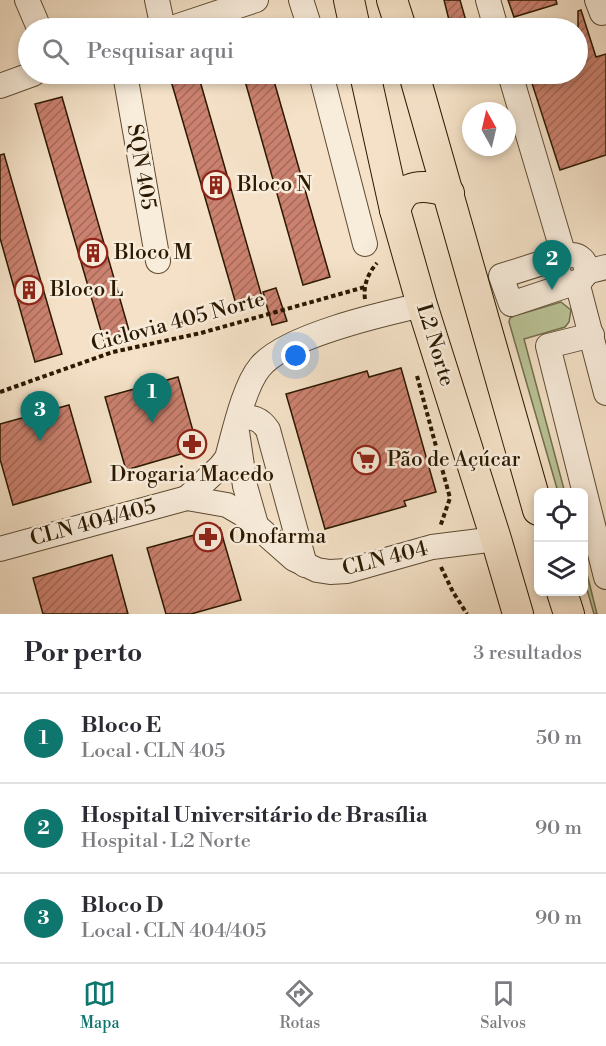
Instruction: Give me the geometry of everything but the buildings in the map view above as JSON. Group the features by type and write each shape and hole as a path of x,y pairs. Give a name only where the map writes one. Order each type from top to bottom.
{"main road":[{"path":"349,0 353,18"},
{"path":"392,0 397,18"},
{"name":"L2 Norte","path":"367,84 395,210 422,305 518,614"},
{"path":"417,84 534,496"},
{"path":"395,210 402,196 409,191 430,186 449,193"},
{"path":"564,596 569,614"}],"street":[{"path":"27,0 35,18"},
{"path":"157,0 161,18"},
{"path":"202,18 256,0"},
{"path":"301,0 307,18"},
{"path":"488,0 493,18"},
{"path":"0,86 18,79"},
{"name":"SQN 405","path":"126,84 158,261"},
{"path":"324,84 365,244"},
{"path":"513,84 564,256"},
{"path":"590,273 511,304 501,276 569,254 578,256 585,263 590,273 592,335 606,393"},
{"path":"477,300 506,291"},
{"path":"187,498 227,458 252,379 259,368 278,351 369,318 422,305"},
{"path":"592,335 548,346 606,577"},
{"path":"237,422 252,417 261,421 268,430 305,565"},
{"path":"237,422 245,486 258,528"},
{"name":"CLN 404","path":"187,498 227,505 244,515 294,559 318,570 330,572 347,571 432,547 496,539"},
{"name":"CLN 404/405","path":"0,549 187,498"}],"path":[{"name":"Ciclovia 405 Norte","path":"0,392 113,352 201,333 365,287"},
{"path":"416,372 450,498 432,547 453,592 467,614"}],"green space":[{"path":"561,302 571,310 569,322 565,327 524,339 564,488 557,488 509,322 514,316"},
{"path":"588,578 597,614 594,614 588,593"}],"place":[{"name":"Bloco N","path":"216,185"},
{"name":"Bloco M","path":"93,253"},
{"name":"Bloco L","path":"29,290"},
{"name":"Hospital Universitário de Brasília","path":"552,290"},
{"name":"Bloco E","path":"152,423"},
{"name":"Bloco D","path":"40,441"},
{"name":"Drogaria Macedo","path":"192,444"},
{"name":"Pão de Açúcar","path":"366,460"},
{"name":"Onofarma","path":"208,537"}]}
